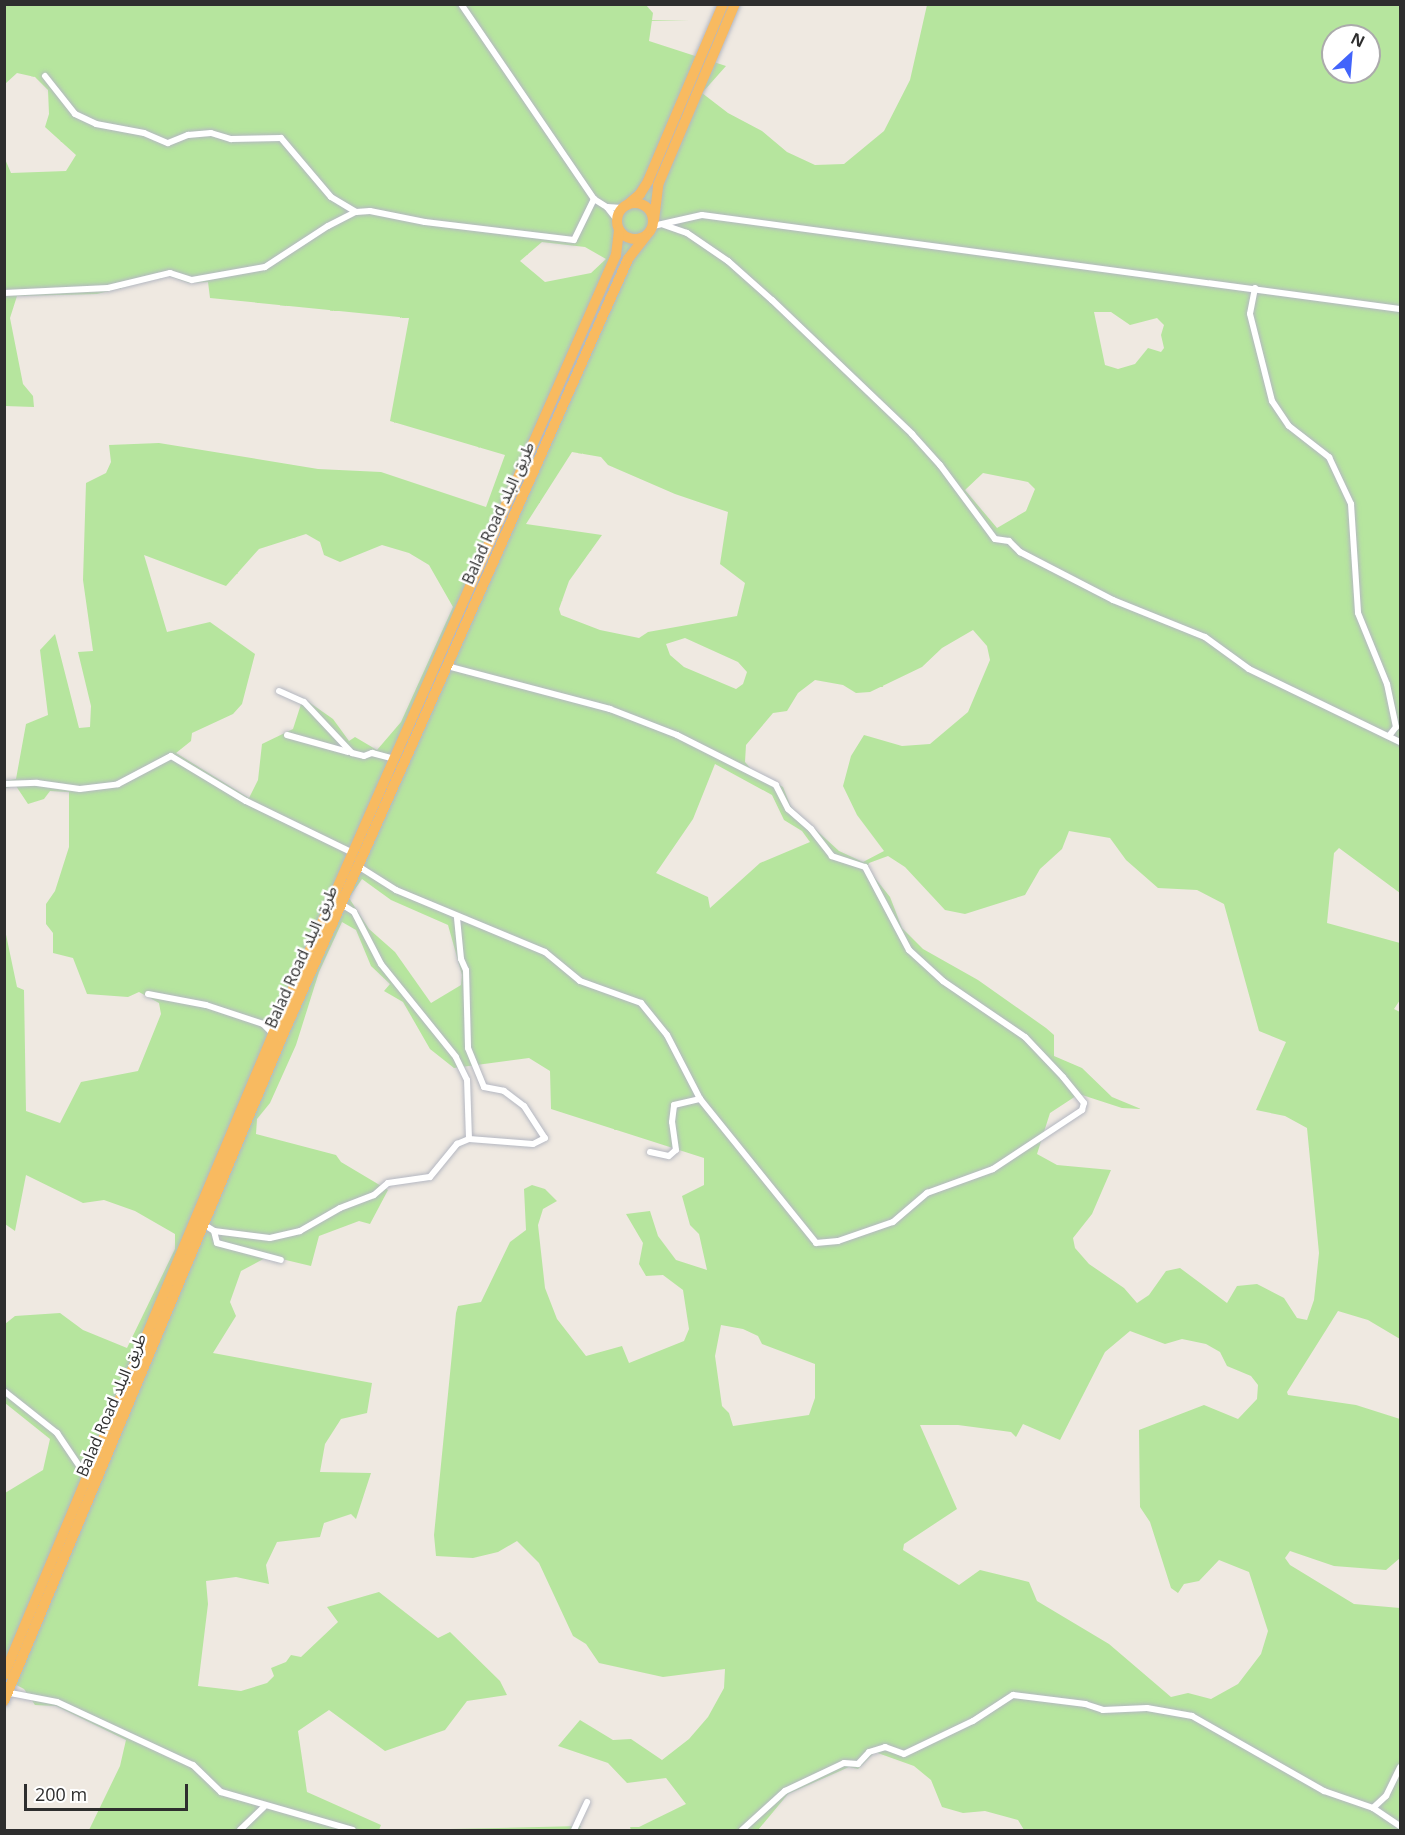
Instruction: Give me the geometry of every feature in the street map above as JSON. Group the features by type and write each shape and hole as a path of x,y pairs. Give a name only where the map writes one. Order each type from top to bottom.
{"highway":[{"path":"723,4 648,181 640,194 625,207 618,225 633,239 646,236 657,224 658,185 735,4"},
{"path":"625,207 644,205 657,224"},
{"name":"Balad Road طريق البلد","path":"6,1695 273,1034 616,255 618,225"},
{"name":"Balad Road طريق البلد","path":"4,1675 199,1221 628,259 646,236"}],"street":[{"path":"461,4 594,199 607,207 618,225"},
{"path":"45,76 75,114 96,124 144,133 168,143 188,135 211,133 231,139 281,138 331,196 356,212"},
{"path":"4,293 108,288 170,273 192,280 265,267 356,212 370,211 424,222 574,240 594,199"},
{"path":"607,207 625,207"},
{"path":"657,224 702,215 1008,259 1255,288 1401,309"},
{"path":"657,224 687,233 728,261 772,300 912,434 995,539 1009,541 1020,552 1113,600 1205,637 1249,669 1401,742"},
{"path":"1255,288 1250,314 1272,400 1289,426 1329,457 1351,504 1358,613 1388,684 1396,726 1389,736"},
{"path":"358,866 396,890 457,918 545,952 580,981 642,1003 667,1035 700,1099 816,1243 838,1241 893,1222 927,1193 993,1169 1082,1110 1084,1103 1025,1037 943,981 909,950 864,867 832,856 811,829 788,809 776,785 677,735 610,709 447,666"},
{"path":"279,691 304,702 352,753"},
{"path":"287,735 364,756 372,753 394,759"},
{"path":"4,784 37,783 80,789 118,784 171,756 246,801 353,853"},
{"path":"341,904 354,912 381,964 456,1057 467,1080 469,1139"},
{"path":"199,1221 214,1231 270,1238 300,1231 340,1208 374,1196 388,1183 430,1177 457,1144 469,1139 533,1144 545,1138 524,1106 504,1091 484,1087 468,1048 466,970 461,959 457,918"},
{"path":"148,994 206,1005 263,1024 273,1034"},
{"path":"650,1152 669,1156 676,1150 672,1122 674,1104 700,1099"},
{"path":"214,1231 217,1243 280,1260"},
{"path":"4,1391 57,1433 79,1466 90,1472"},
{"path":"6,1695 57,1702 193,1765 221,1792 264,1807 353,1830"},
{"path":"742,1830 785,1791 844,1763 858,1764 869,1752 885,1747 904,1754 973,1721 1013,1695 1085,1704 1103,1710 1147,1708 1192,1716 1324,1791 1372,1808 1401,1826"},
{"path":"1372,1808 1386,1796 1401,1767"},
{"path":"574,1830 587,1802"},
{"path":"240,1830 264,1807"}],"green space":[{"path":"5,5 646,5 653,13 649,41 726,66 702,93 728,113 762,131 787,152 815,165 844,164 884,131 910,80 927,5 1400,5 1400,893 1339,848 1334,853 1327,923 1400,943 1400,1000 1394,1009 1400,1012 1400,1339 1368,1320 1338,1311 1287,1392 1288,1395 1356,1405 1400,1419 1400,1558 1386,1570 1334,1566 1290,1551 1285,1558 1290,1565 1354,1604 1400,1608 1400,1830 1024,1830 1018,1820 985,1811 963,1813 942,1807 931,1780 914,1766 875,1752 858,1769 849,1767 788,1794 758,1830 631,1830 630,1827 639,1827 686,1804 666,1778 627,1783 608,1763 558,1746 580,1720 613,1740 631,1739 662,1760 689,1739 708,1717 724,1688 725,1669 663,1677 599,1663 586,1644 573,1636 539,1563 517,1541 498,1552 473,1558 436,1556 434,1535 456,1313 458,1306 481,1302 510,1242 526,1230 524,1189 532,1185 545,1189 557,1201 543,1209 538,1225 545,1288 557,1319 586,1356 622,1346 629,1363 684,1341 689,1329 683,1290 663,1275 646,1276 639,1264 643,1243 626,1214 650,1211 658,1236 676,1260 707,1270 699,1234 690,1225 682,1196 704,1185 704,1158 551,1109 550,1071 529,1058 454,1068 430,1049 403,1002 384,991 390,984 371,966 356,930 342,922 319,972 296,1045 270,1103 257,1119 256,1134 336,1155 341,1162 388,1190 370,1224 359,1221 319,1236 311,1266 269,1256 241,1271 230,1302 236,1316 213,1353 372,1383 367,1413 341,1419 325,1444 320,1472 371,1473 356,1519 351,1514 324,1523 320,1537 277,1542 266,1565 269,1584 236,1577 206,1581 208,1604 198,1686 241,1691 267,1683 274,1676 271,1668 286,1662 291,1655 301,1657 338,1622 327,1607 379,1592 438,1638 450,1632 500,1681 507,1695 467,1701 445,1730 385,1751 329,1710 298,1731 307,1792 381,1825 379,1830 89,1830 120,1766 126,1740 56,1706 35,1705 24,1689 5,1679 5,1493 43,1470 50,1439 5,1403 5,1324 15,1316 60,1313 83,1330 127,1348 175,1249 175,1234 135,1211 104,1200 83,1203 26,1175 15,1231 5,1224 4,925 17,987 24,990 26,1111 60,1123 81,1082 138,1071 161,1014 159,1003 139,992 128,997 87,994 73,958 53,953 53,933 46,924 46,904 55,891 69,847 69,792 50,791 44,799 28,804 16,786 5,788 5,781 16,779 26,724 48,715 40,650 55,634 79,728 90,727 91,706 78,652 93,651 83,580 86,483 106,473 111,462 109,445 159,443 318,469 381,472 486,507 505,455 390,421 409,318 210,298 208,282 189,283 169,276 97,294 17,296 10,318 23,384 33,396 34,407 5,406 5,159 11,173 66,171 76,155 45,127 49,114 48,90 35,77 17,73 5,84","holes":["542,242 585,247 606,259 591,273 545,282 520,261","1094,312 1111,312 1130,325 1157,318 1164,325 1161,335 1164,348 1161,352 1148,348 1135,364 1118,369 1105,365","572,452 601,457 608,465 675,494 728,512 720,564 745,583 737,616 648,632 639,638 600,630 561,615 559,609 569,581 602,535 526,524","983,473 1028,482 1035,489 1026,511 997,528 965,490","306,534 320,542 324,555 340,562 382,545 409,553 429,565 453,607 401,722 377,750 355,737 349,741 333,719 303,698 293,729 262,744 258,780 249,798 176,753 191,741 192,733 233,714 242,704 255,654 210,622 167,632 144,555 226,586 259,549","973,630 987,646 990,660 968,712 930,744 902,746 864,735 851,756 843,786 857,815 884,851 863,862 839,851 791,807 783,787 751,769 745,762 746,745 773,713 787,711 798,693 815,680 843,685 856,693 870,692 922,667 942,648","685,638 738,662 747,672 743,684 736,689 684,667 670,655 666,644","715,764 772,795 784,820 802,831 810,842 760,863 710,908 708,897 656,873 693,819","1069,831 1110,838 1126,860 1158,888 1197,890 1224,904 1259,1031 1286,1042 1256,1110 1285,1116 1307,1128 1319,1253 1314,1300 1307,1320 1297,1318 1284,1298 1257,1284 1237,1286 1227,1303 1180,1268 1166,1271 1149,1295 1137,1303 1124,1288 1089,1264 1075,1248 1073,1238 1092,1214 1111,1170 1057,1165 1037,1154 1050,1113 1079,1094 1122,1108 1141,1109 1112,1097 1082,1068 1054,1056 1054,1035 1046,1028 978,980 923,949 902,928 890,897 867,868 869,863 888,856 905,867 945,910 965,914 1025,895 1040,869 1062,849","362,879 391,900 448,925 462,975 461,985 431,1003 395,952 369,929 349,898","721,1325 743,1329 758,1336 762,1344 815,1364 815,1398 809,1415 733,1426 729,1413 722,1406 715,1356","1130,1331 1165,1344 1182,1339 1206,1344 1220,1352 1227,1366 1251,1376 1258,1385 1257,1399 1238,1419 1204,1405 1139,1430 1140,1507 1150,1522 1171,1588 1178,1593 1184,1584 1199,1581 1219,1560 1249,1572 1268,1631 1261,1654 1238,1684 1211,1699 1188,1693 1171,1697 1109,1644 1037,1601 1029,1582 980,1570 959,1585 903,1550 904,1544 957,1509 920,1425 958,1425 1011,1432 1016,1437 1023,1424 1060,1440 1105,1352"]},
{"path":"581,1826 579,1830 450,1830 450,1829"}]}
